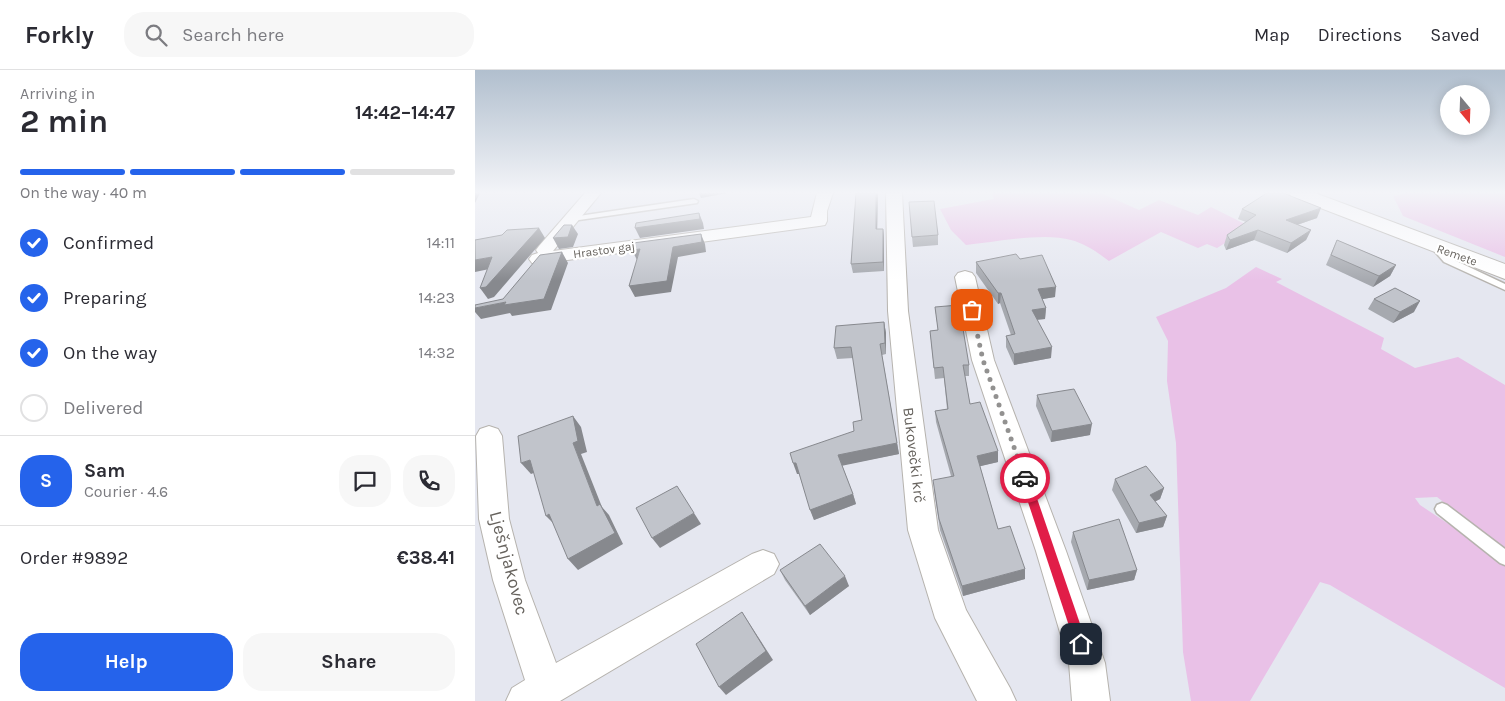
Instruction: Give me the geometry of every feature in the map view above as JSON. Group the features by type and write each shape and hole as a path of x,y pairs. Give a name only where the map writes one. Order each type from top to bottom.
{"street":[{"name":"Hrastov gaj","path":"569,222 534,265 810,222"},
{"name":"Bukovečki krč","path":"895,222 898,311 923,530 953,618 997,701"},
{"name":"Remete","path":"1374,222 1505,272"},
{"path":"965,276 983,360 1051,551 1087,663 1091,701"},
{"name":"Lješnjakovec","path":"489,436 494,518 535,694 763,564"}],"lane":[{"path":"1434,246 1439,254 1447,260 1505,287"},
{"path":"1442,509 1505,558"}],"shaded area":[{"path":"947,222 1242,222 1251,227 1217,248 1207,244 1198,248 1161,232 1109,261 1096,251 1071,240 1034,237 966,245 951,230"},
{"path":"1419,222 1505,222 1505,257"},
{"path":"1256,267 1282,279 1276,282 1384,338 1381,349 1415,368 1458,357 1505,385 1505,550 1437,497 1415,498 1420,505 1477,543 1505,566 1505,688 1330,585 1320,582 1250,701 1191,701 1183,652 1176,443 1167,381 1168,341 1156,317 1226,288"}],"building":[{"path":"639,222 675,222 635,228 636,223"},
{"path":"854,222 876,222 876,229 883,229 883,262 851,264"},
{"path":"911,222 937,222 938,235 912,237"},
{"path":"1245,222 1292,222 1311,230 1291,243 1258,230 1230,240 1227,235"},
{"path":"564,225 572,225 568,237 553,238"},
{"path":"539,228 486,287 480,288 492,257 475,260 475,240 502,235 507,230"},
{"path":"701,234 702,242 673,247 667,281 629,286 640,249 632,250 633,243"},
{"path":"1337,240 1396,265 1379,276 1331,255"},
{"path":"562,252 544,299 504,305 506,302 475,308 475,305 503,299 540,255"},
{"path":"1016,254 1020,259 1042,255 1056,287 1038,289 1046,308 1032,310 1052,347 1014,354 1006,336 1015,334 1001,293 998,293 976,262"},
{"path":"1395,288 1420,301 1400,312 1374,299"},
{"path":"959,305 969,365 963,365 970,404 980,402 998,451 977,456 998,529 1010,526 1025,569 962,586 939,519 933,480 954,476 935,411 948,409 943,367 934,368 930,331 938,330 935,307"},
{"path":"884,322 885,343 880,344 897,443 838,455 853,494 810,510 796,463 793,463 790,453 854,431 853,422 862,420 851,347 834,348 836,326"},
{"path":"1074,389 1092,424 1052,431 1037,395"},
{"path":"573,416 578,441 573,443 597,506 600,504 615,533 568,559 549,514 546,516 530,460 521,463 518,436"},
{"path":"1146,466 1164,488 1150,495 1167,516 1139,523 1115,479"},
{"path":"677,486 694,513 652,538 636,508"},
{"path":"1119,519 1137,570 1089,580 1073,532"},
{"path":"820,544 845,576 805,606 780,570"},
{"path":"742,612 766,651 719,687 696,644"}],"way so far":[{"path":"972,310 983,360 1025,478"}],"route":[{"path":"1025,478 1081,644"}]}
